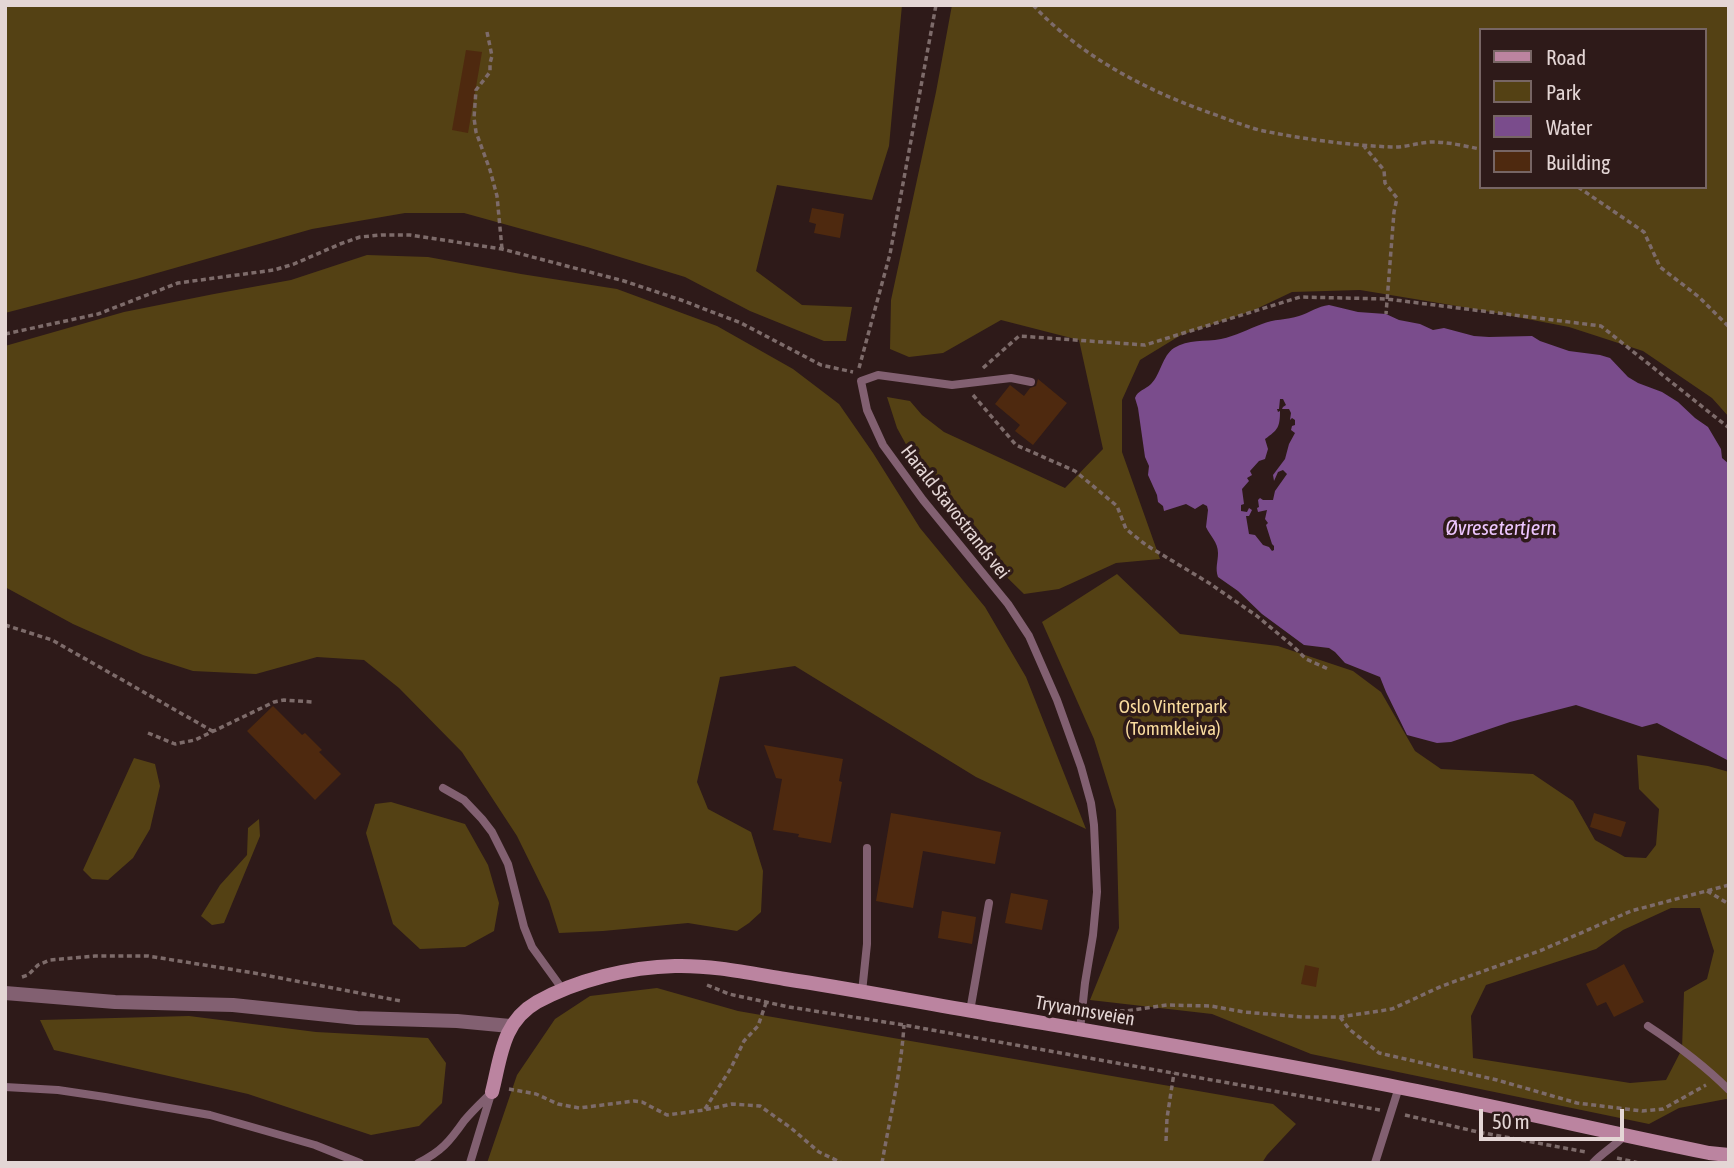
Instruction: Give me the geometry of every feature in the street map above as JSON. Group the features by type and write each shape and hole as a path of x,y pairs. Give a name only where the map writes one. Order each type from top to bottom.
{"street":[{"name":"Tryvannsveien","path":"493,1089 506,1034 522,1013 536,1002 563,990 617,974 657,967 715,968 1399,1087 1729,1155"},
{"path":"5,993 115,1002 233,1005 357,1018 457,1021 510,1027"}],"lane":[{"path":"860,377 887,375 952,385 1011,378 1031,382"},
{"name":"Harald Stavostrands vei","path":"860,377 867,410 883,445 923,500 1022,623 1058,700 1081,767 1091,803 1097,892 1080,1030"},
{"path":"443,788 464,800 496,839 508,864 532,947 563,990"},
{"path":"862,992 867,944 867,848"},
{"path":"970,1011 989,902"},
{"path":"1648,1026 1680,1047 1729,1090"},
{"path":"5,1087 105,1097 210,1115 314,1145 360,1163"},
{"path":"1375,1163 1399,1087"},
{"path":"418,1163 450,1142 465,1120 493,1089"},
{"path":"470,1163 493,1089"},
{"path":"1593,1163 1626,1134"}],"path":[{"path":"5,334 98,314 178,283 274,270 350,240 369,236 410,235 502,249 625,281 741,323 821,365 860,377 860,360 890,254 936,5"},
{"path":"1033,5 1050,24 1141,85 1257,129 1326,142 1395,148 1432,142 1478,149"},
{"path":"487,32 492,56 490,72 476,90 474,118 497,196 502,249"},
{"path":"1363,145 1384,170 1385,183 1397,198 1386,314"},
{"path":"1581,189 1644,232 1660,267 1699,297 1729,327"},
{"path":"1328,669 1306,659 1257,615 1146,545 1126,529 1117,506 1075,471 1016,445 964,384 1019,336 1145,345 1300,298 1387,299 1601,326 1729,428"},
{"path":"5,625 52,640 214,732"},
{"path":"148,733 175,744 214,732 274,702 313,702"},
{"path":"1082,1011 1126,1011 1167,1005 1211,1006 1302,1017 1340,1017 1392,1009 1442,986 1542,950 1631,911 1729,885"},
{"path":"1707,891 1729,904"},
{"path":"13,980 28,975 38,965 50,960 148,956 267,975 406,1002"},
{"path":"675,966 715,989 766,1003 1392,1112 1478,1132 1639,1163"},
{"path":"704,1110 731,1068 744,1041 758,1026 766,1003"},
{"path":"1340,1017 1349,1029 1379,1053 1497,1080 1577,1102 1642,1111 1663,1109 1717,1078"},
{"path":"882,1163 897,1089 904,1026"},
{"path":"1166,1140 1174,1073"},
{"path":"493,1089 536,1094 558,1104 579,1108 642,1102 667,1115 732,1104 760,1106 819,1152 842,1163"}],"green space":[{"path":"5,5 902,5 889,146 872,200 777,185 756,271 802,305 852,307 846,341 824,341 750,311 685,277 464,213 405,213 312,229 5,313"},
{"path":"952,5 1729,5 1729,417 1712,398 1643,351 1569,327 1360,290 1292,292 1252,311 1181,335 1140,360 1122,400 1122,452 1160,559 1116,563 1059,589 1024,594 976,547 925,479 897,428 887,397 910,401 922,415 944,432 1065,488 1103,449 1079,340 1001,320 943,353 909,357 890,349 891,300"},
{"path":"367,255 428,257 617,289 717,326 793,369 839,404 920,528 985,607 1026,677 1086,829 976,777 795,666 720,677 697,782 708,809 751,832 763,871 761,912 737,931 688,923 559,933 549,901 517,836 462,752 399,688 364,660 317,657 256,674 193,671 143,655 73,624 5,587 5,346 124,312 291,280"},
{"name":"Oslo Vinterpark (Tommkleiva)","path":"1117,574 1180,634 1278,646 1353,671 1381,692 1415,751 1441,769 1533,774 1573,801 1595,840 1625,857 1646,858 1656,845 1659,809 1639,789 1637,755 1729,772 1729,1100 1679,1108 1649,1124 1311,1054 1212,1014 1090,1000 1119,928 1116,810 1094,739 1042,622","holes":["1671,908 1700,908 1714,951 1707,979 1684,992 1682,1049 1666,1080 1630,1083 1473,1058 1471,1016 1486,985 1596,949 1623,930"]},
{"path":"134,758 155,764 160,786 150,829 133,858 108,880 92,879 83,870"},
{"path":"391,802 465,824 488,865 499,903 494,931 465,947 420,949 393,924 366,833 375,804"},
{"path":"259,819 260,836 224,923 212,925 201,916 220,885 247,855 248,828"},
{"path":"657,988 738,1011 1273,1104 1296,1124 1262,1163 487,1163 517,1075 555,1019 590,996"},
{"path":"189,1016 316,1032 428,1038 446,1063 442,1103 419,1126 371,1135 248,1094 54,1050 40,1020"}],"water":[{"name":"Øvresetertjern","path":"1325,306 1386,314 1433,330 1444,328 1474,336 1532,336 1569,351 1610,358 1628,377 1678,402 1708,427 1721,449 1722,458 1729,464 1729,761 1657,723 1642,727 1576,705 1510,722 1451,742 1437,743 1407,735 1380,677 1345,663 1329,648 1304,645 1218,577 1218,549 1206,527 1207,506 1203,504 1195,509 1186,504 1164,511 1158,502 1148,475 1149,466 1145,457 1136,395 1151,384 1170,351 1179,345 1226,338 1266,322 1299,316","holes":["1280,399 1283,399 1286,405 1282,409 1289,409 1290,420 1295,420 1291,430 1295,433 1285,459 1273,475 1274,481 1278,472 1283,470 1287,474 1275,491 1273,500 1260,498 1257,508 1258,512 1267,510 1265,519 1274,546 1272,551 1255,535 1249,534 1246,516 1249,516 1252,510 1249,508 1247,512 1241,511 1241,505 1244,504 1242,489 1249,481 1247,478 1252,475 1250,471 1259,461 1265,459 1268,449 1265,439 1277,428 1280,411 1277,409"]}],"building":[{"path":"466,50 482,52 468,133 452,130"},
{"path":"812,208 844,214 840,238 814,233 816,224 809,222"},
{"path":"1038,379 1067,403 1033,445 1015,431 1020,425 995,404 1010,385 1024,396 1030,388 1036,386"},
{"path":"273,706 302,735 305,733 322,750 319,752 341,774 315,800 247,731"},
{"path":"764,745 843,759 839,781 842,782 831,843 773,830 782,779 776,778"},
{"path":"891,813 1001,832 995,864 923,851 913,908 876,901"},
{"path":"1594,813 1626,822 1621,837 1590,827"},
{"path":"1011,893 1048,900 1042,930 1005,923"},
{"path":"942,911 976,917 972,944 938,938"},
{"path":"1624,964 1644,1002 1614,1017 1606,1002 1597,1006 1586,984"},
{"path":"1305,965 1319,968 1316,987 1301,984"}]}
